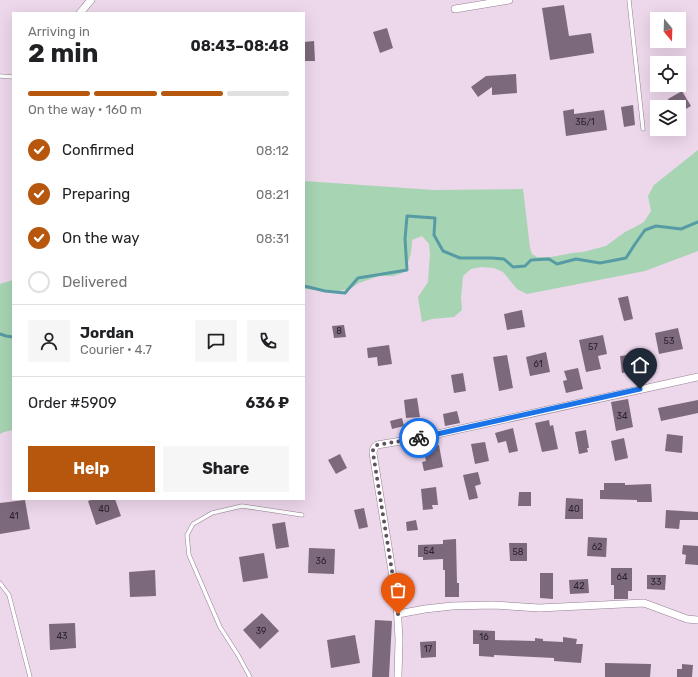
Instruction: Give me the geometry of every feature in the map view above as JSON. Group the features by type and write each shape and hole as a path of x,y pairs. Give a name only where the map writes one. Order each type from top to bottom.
{"street":[{"path":"81,12 91,0"},
{"path":"455,9 509,0"},
{"path":"398,677 399,640 397,602 373,453 373,449 377,445 419,438 698,377"},
{"path":"398,614 452,606 493,605 539,608 644,603 687,619 698,620"}],"lane":[{"path":"629,0 643,129"},
{"path":"0,76 12,77"},
{"path":"250,677 220,627 189,555 187,535 193,524 212,513 242,506 302,515"},
{"path":"0,583 9,595 30,677"}],"green space":[{"path":"698,150 698,251 645,271 527,294 517,289 503,272 494,268 481,267 471,269 463,276 461,298 462,310 454,317 432,319 422,322 418,297 428,282 430,254 429,244 422,236 412,240 410,257 403,273 393,276 379,276 359,283 350,289 339,291 305,289 305,181 434,190 523,189 530,248 532,254 537,257 551,257 583,252 606,246 625,232 644,222 651,211 648,196 654,185"},
{"path":"12,280 12,430 0,434 0,284"}],"building":[{"path":"564,5 569,36 591,33 594,53 550,60 542,8"},
{"path":"387,28 393,48 380,53 373,32"},
{"path":"314,41 315,61 305,61 305,42"},
{"path":"516,74 517,93 492,95 492,87 478,97 471,87 486,76"},
{"path":"683,92 691,106 686,109 686,100 668,99"},
{"path":"633,105 635,125 624,127 621,107"},
{"path":"574,109 574,114 604,110 607,130 566,136 563,111"},
{"path":"628,296 633,319 624,321 618,298"},
{"path":"522,310 525,327 507,330 504,314"},
{"path":"344,325 346,337 334,338 332,326"},
{"path":"678,328 683,349 659,354 655,333"},
{"path":"603,335 607,354 598,356 601,369 586,372 579,340"},
{"path":"389,345 392,364 378,366 377,357 368,358 367,348"},
{"path":"546,352 550,372 530,376 526,357"},
{"path":"638,354 640,370 622,373 620,356"},
{"path":"507,355 513,388 499,391 493,357"},
{"path":"578,368 583,389 566,393 563,381 567,380 564,371"},
{"path":"463,373 466,391 454,393 451,375"},
{"path":"417,398 420,417 406,418 404,400"},
{"path":"628,399 633,427 616,431 611,402"},
{"path":"698,400 698,413 661,421 658,408"},
{"path":"457,411 460,423 445,426 443,414"},
{"path":"402,418 404,426 392,429 390,421"},
{"path":"549,420 550,426 553,425 558,449 542,452 535,423"},
{"path":"513,428 518,451 509,453 506,441 498,443 495,433"},
{"path":"586,430 589,448 587,448 588,452 579,454 575,432"},
{"path":"667,434 683,436 682,453 665,451"},
{"path":"624,438 628,458 615,461 611,441"},
{"path":"485,442 489,461 475,464 471,444"},
{"path":"439,445 443,467 424,471 422,462 426,461 423,448"},
{"path":"340,454 347,468 336,474 328,460"},
{"path":"478,472 481,484 475,486 478,498 469,500 463,475"},
{"path":"604,483 625,483 625,485 651,484 652,502 600,499 600,490 604,490"},
{"path":"436,487 438,505 432,505 433,509 423,510 421,489"},
{"path":"519,492 531,492 531,506 518,506"},
{"path":"566,498 583,499 583,519 565,519"},
{"path":"25,500 30,529 0,534 0,503"},
{"path":"115,500 121,516 96,525 88,501"},
{"path":"364,508 368,527 359,529 354,510"},
{"path":"666,510 698,512 698,520 680,520 679,529 665,528"},
{"path":"416,520 418,530 407,531 406,522"},
{"path":"285,522 289,547 276,549 272,524"},
{"path":"588,537 607,538 606,557 587,556"},
{"path":"456,539 457,583 459,583 459,597 445,597 445,570 443,570 443,559 423,560 423,557 418,557 418,545 443,544 443,540"},
{"path":"509,543 527,543 527,561 510,561"},
{"path":"683,545 698,546 698,565 685,564 686,555 682,554"},
{"path":"309,548 335,549 334,574 308,573"},
{"path":"264,553 268,578 243,582 239,557"},
{"path":"611,568 632,568 632,591 628,591 628,599 614,599 614,585 611,585"},
{"path":"155,570 156,596 130,597 129,572"},
{"path":"540,573 553,573 553,599 540,598"},
{"path":"647,575 666,575 665,590 647,589"},
{"path":"588,579 589,593 570,594 569,580"},
{"path":"262,613 279,631 260,649 243,630"},
{"path":"375,620 392,621 389,677 372,677"},
{"path":"75,623 76,648 50,650 49,624"},
{"path":"473,630 495,631 495,640 535,641 535,638 543,639 543,641 563,642 563,637 577,639 576,644 583,644 581,663 554,661 554,658 494,655 494,657 479,656 479,644 473,644"},
{"path":"355,635 360,663 331,668 327,640"},
{"path":"436,641 436,657 421,658 420,642"},
{"path":"605,663 651,664 650,677 605,677"},
{"path":"682,664 693,665 692,677 677,677 677,669 682,669"}],"waterway":[{"path":"305,286 325,291 345,293 358,278 407,270 405,239 407,216 435,218 434,235 443,251 460,258 504,259 513,267 525,266 531,260 549,259 557,264 576,259 600,263 626,258 645,230 656,226 681,229 698,222"},
{"path":"0,334 12,337"}],"way so far":[{"path":"398,614 373,449 377,445 419,438"}],"route":[{"path":"419,438 640,389"}]}
